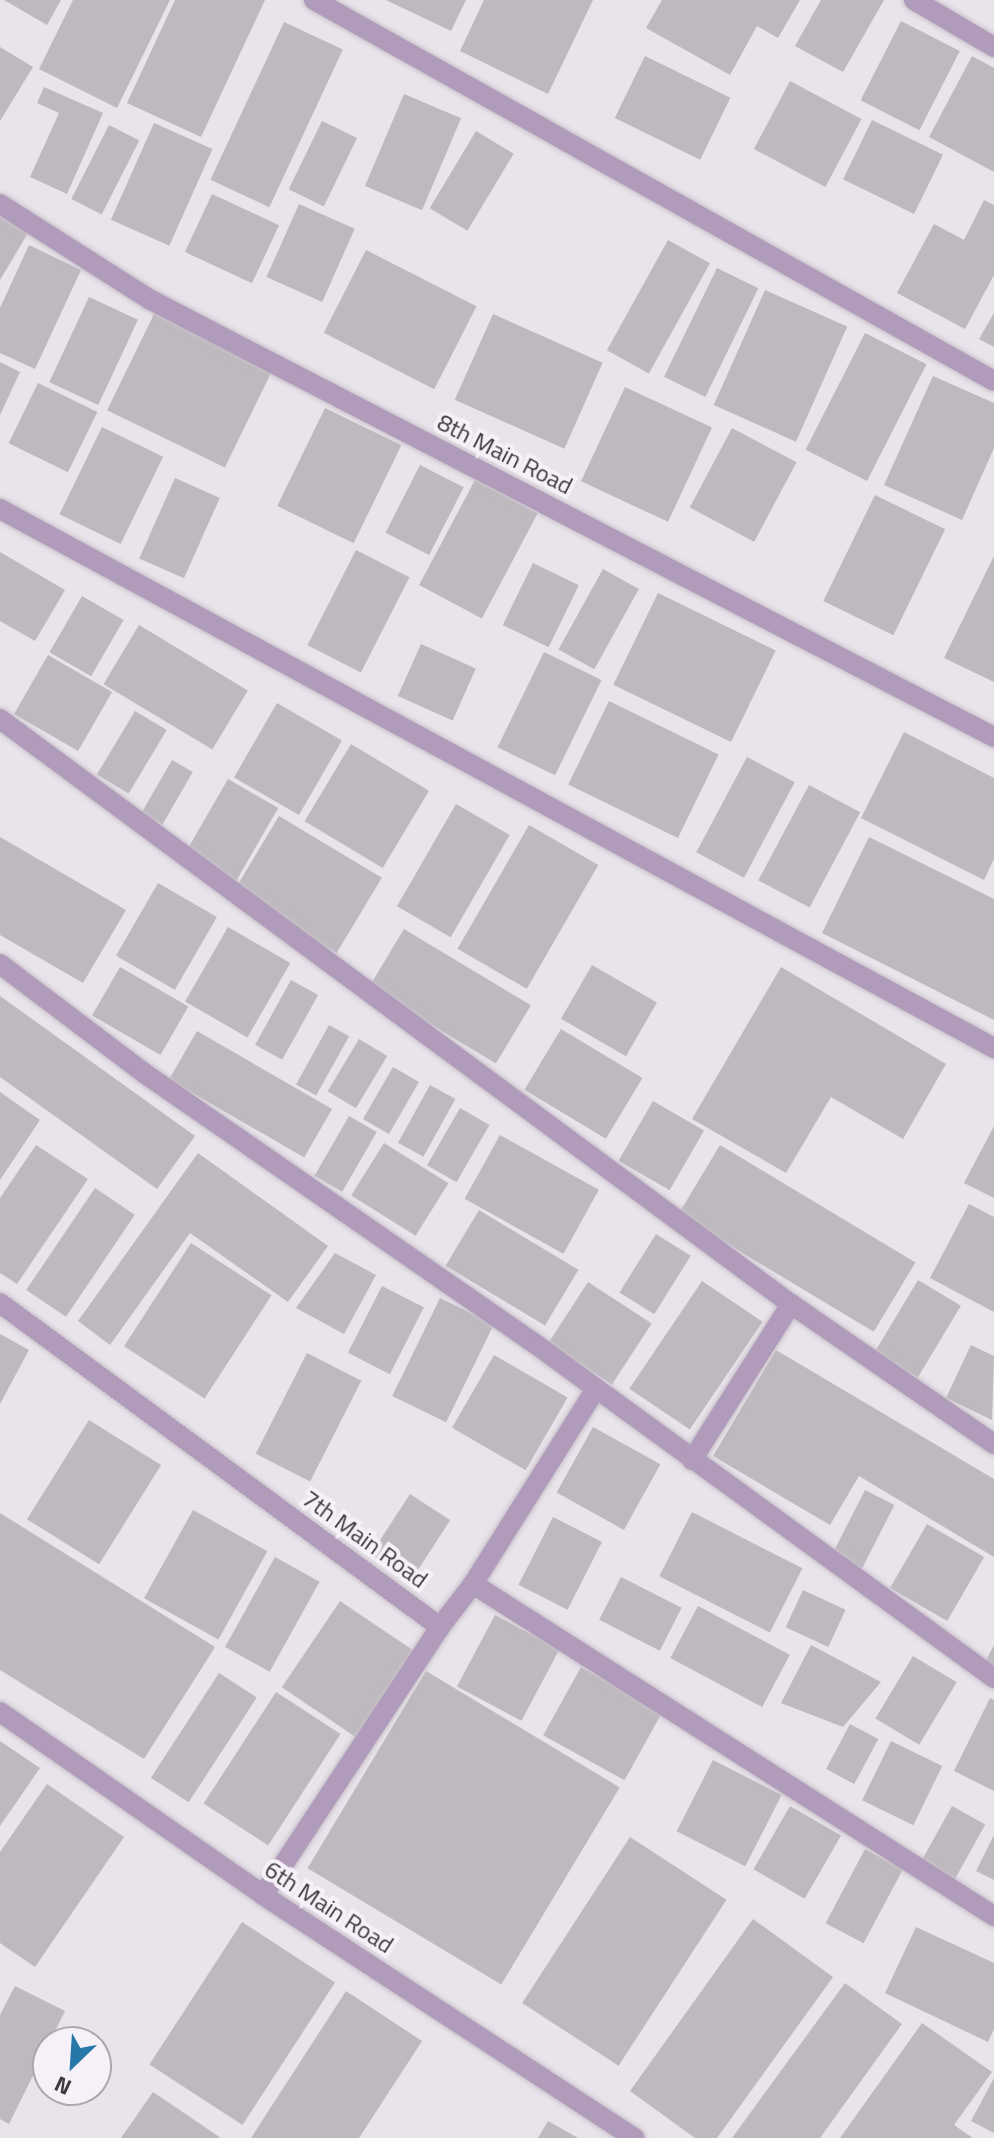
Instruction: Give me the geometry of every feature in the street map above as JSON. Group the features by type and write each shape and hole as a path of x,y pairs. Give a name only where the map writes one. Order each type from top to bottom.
{"street":[{"path":"314,0 994,381"},
{"path":"914,0 994,47"},
{"name":"8th Main Road","path":"0,204 149,299 994,737"},
{"path":"0,509 994,1048"},
{"path":"0,719 791,1304 994,1444"},
{"path":"0,964 144,1073 596,1389 994,1678"},
{"name":"7th Main Road","path":"0,1303 440,1627"},
{"path":"692,1460 791,1304"},
{"path":"263,1895 440,1627 473,1584 596,1389"},
{"path":"473,1584 994,1916"},
{"name":"6th Main Road","path":"0,1712 263,1895 635,2138"}],"building":[{"path":"4,0 61,0 47,25"},
{"path":"73,0 170,0 117,108 39,69"},
{"path":"175,0 265,0 201,137 127,103"},
{"path":"386,0 466,0 451,31"},
{"path":"484,0 593,0 548,94 460,51"},
{"path":"662,0 800,0 778,38 757,26 730,75 646,28"},
{"path":"821,0 884,0 843,72 795,46"},
{"path":"901,21 960,51 919,130 861,100"},
{"path":"284,22 343,49 269,207 210,180"},
{"path":"0,47 33,67 0,121"},
{"path":"645,56 730,98 700,160 615,118"},
{"path":"972,56 994,68 994,172 929,137"},
{"path":"790,81 862,119 825,187 754,149"},
{"path":"44,87 103,113 67,194 30,177 59,113 37,103"},
{"path":"404,94 461,118 422,210 365,186"},
{"path":"872,120 943,155 914,214 843,179"},
{"path":"322,121 357,138 324,206 289,189"},
{"path":"154,123 212,149 169,246 111,220"},
{"path":"109,125 139,140 102,214 71,199"},
{"path":"476,131 514,154 467,231 430,208"},
{"path":"212,194 279,225 252,283 185,252"},
{"path":"984,200 994,205 994,275 965,329 897,293 934,224 964,240"},
{"path":"299,204 355,229 322,302 266,277"},
{"path":"0,217 28,233 0,280"},
{"path":"668,240 710,263 649,373 607,350"},
{"path":"29,245 81,270 35,369 0,353 0,308"},
{"path":"366,250 476,306 434,389 324,333"},
{"path":"717,268 758,288 705,397 664,377"},
{"path":"765,290 847,327 796,442 714,405"},
{"path":"89,297 138,320 98,405 49,382"},
{"path":"994,313 994,347 979,339"},
{"path":"154,314 272,371 225,468 107,410"},
{"path":"493,314 603,363 564,449 455,400"},
{"path":"865,333 926,364 867,481 806,450"},
{"path":"0,362 20,372 0,415"},
{"path":"933,376 994,403 994,448 962,520 884,485"},
{"path":"38,383 97,412 68,472 9,443"},
{"path":"625,387 712,428 668,522 581,481"},
{"path":"325,408 401,445 354,543 277,506"},
{"path":"102,427 163,457 121,544 59,514"},
{"path":"732,428 796,462 754,542 690,507"},
{"path":"420,465 464,487 429,555 385,533"},
{"path":"175,478 220,498 184,578 139,558"},
{"path":"475,480 538,513 482,618 419,585"},
{"path":"875,495 945,529 893,635 823,601"},
{"path":"356,550 409,577 361,673 307,645"},
{"path":"0,552 65,590 35,641 0,621"},
{"path":"994,556 994,682 944,658"},
{"path":"533,563 579,585 549,647 503,625"},
{"path":"603,569 639,589 594,669 558,649"},
{"path":"658,593 776,650 731,742 613,685"},
{"path":"82,596 124,620 91,676 50,652"},
{"path":"139,625 248,690 212,750 103,684"},
{"path":"421,644 476,668 453,720 398,696"},
{"path":"544,652 602,680 555,775 498,747"},
{"path":"48,655 112,692 78,751 14,714"},
{"path":"609,701 719,754 678,838 568,785"},
{"path":"277,703 342,740 299,815 234,777"},
{"path":"135,711 167,730 129,793 97,774"},
{"path":"904,732 994,778 994,859 984,880 861,818"},
{"path":"351,744 429,791 383,868 305,821"},
{"path":"747,757 795,782 744,878 696,852"},
{"path":"172,760 193,772 162,825 142,813"},
{"path":"228,779 278,808 234,884 184,855"},
{"path":"809,785 860,812 810,908 758,880"},
{"path":"456,804 510,835 451,937 397,906"},
{"path":"279,816 382,878 337,953 234,891"},
{"path":"529,825 598,865 527,989 458,949"},
{"path":"0,837 126,910 83,983 0,935"},
{"path":"869,837 994,899 994,1020 822,933"},
{"path":"158,883 217,917 175,990 116,956"},
{"path":"228,927 290,963 247,1037 185,1001"},
{"path":"404,929 531,1005 496,1064 369,987"},
{"path":"592,965 657,1002 626,1056 561,1019"},
{"path":"120,967 188,1006 160,1055 92,1015"},
{"path":"781,967 946,1064 903,1139 831,1097 786,1173 692,1119"},
{"path":"291,980 318,995 282,1060 255,1045"},
{"path":"0,996 195,1136 157,1189 0,1077"},
{"path":"329,1025 349,1036 316,1096 296,1084"},
{"path":"561,1029 642,1078 606,1139 524,1090"},
{"path":"197,1031 332,1109 304,1157 169,1079"},
{"path":"359,1039 387,1056 356,1108 328,1091"},
{"path":"393,1067 419,1082 389,1134 363,1119"},
{"path":"430,1085 455,1099 423,1157 398,1143"},
{"path":"0,1092 40,1120 0,1180"},
{"path":"653,1101 704,1130 670,1190 618,1161"},
{"path":"460,1108 489,1125 456,1182 427,1165"},
{"path":"349,1116 377,1132 342,1192 315,1176"},
{"path":"994,1126 994,1198 964,1183"},
{"path":"500,1135 599,1190 563,1254 465,1199"},
{"path":"384,1143 448,1183 416,1236 351,1196"},
{"path":"36,1145 88,1179 17,1284 0,1273 0,1198"},
{"path":"720,1145 915,1262 874,1332 678,1214"},
{"path":"198,1153 328,1246 288,1302 190,1233 110,1345 78,1321"},
{"path":"95,1188 135,1215 66,1317 26,1290"},
{"path":"969,1204 994,1217 994,1312 930,1278"},
{"path":"479,1210 578,1270 545,1325 446,1266"},
{"path":"656,1234 691,1256 654,1314 619,1293"},
{"path":"191,1243 272,1295 205,1398 124,1346"},
{"path":"335,1253 376,1275 344,1334 296,1308"},
{"path":"918,1280 961,1306 918,1378 875,1352"},
{"path":"702,1281 763,1322 690,1430 629,1389"},
{"path":"588,1282 652,1323 612,1385 548,1343"},
{"path":"382,1286 424,1307 390,1374 348,1353"},
{"path":"440,1298 494,1324 446,1422 392,1396"},
{"path":"0,1334 29,1350 0,1404"},
{"path":"971,1345 994,1356 992,1420 946,1398"},
{"path":"776,1350 994,1479 994,1557 859,1476 830,1525 713,1456"},
{"path":"307,1353 361,1381 310,1481 256,1454"},
{"path":"494,1355 568,1398 526,1470 452,1428"},
{"path":"89,1420 161,1465 99,1564 27,1519"},
{"path":"593,1427 660,1464 624,1530 557,1493"},
{"path":"865,1490 894,1505 861,1570 832,1555"},
{"path":"410,1494 450,1520 411,1581 371,1554"},
{"path":"193,1510 267,1551 218,1640 144,1598"},
{"path":"692,1512 802,1568 770,1632 659,1576"},
{"path":"0,1513 215,1647 144,1759 0,1670"},
{"path":"553,1517 602,1542 568,1610 518,1585"},
{"path":"927,1524 984,1557 947,1621 890,1588"},
{"path":"275,1557 320,1582 270,1672 225,1647"},
{"path":"621,1577 682,1608 660,1651 599,1620"},
{"path":"803,1590 846,1610 828,1647 786,1627"},
{"path":"340,1601 417,1653 359,1739 282,1687"},
{"path":"698,1606 790,1655 762,1707 670,1658"},
{"path":"495,1615 559,1649 521,1721 457,1687"},
{"path":"811,1645 881,1682 843,1727 781,1703"},
{"path":"994,1645 994,1672 983,1666"},
{"path":"913,1656 957,1682 919,1745 875,1719"},
{"path":"581,1667 662,1712 625,1780 543,1735"},
{"path":"426,1671 620,1787 501,1985 308,1868"},
{"path":"219,1673 257,1698 189,1802 151,1778"},
{"path":"276,1692 341,1734 268,1845 204,1804"},
{"path":"990,1698 994,1700 994,1791 954,1771"},
{"path":"850,1724 878,1739 854,1784 826,1769"},
{"path":"0,1741 40,1768 0,1826"},
{"path":"891,1741 942,1766 913,1825 862,1800"},
{"path":"713,1760 782,1795 745,1866 677,1831"},
{"path":"47,1784 124,1837 35,1967 0,1943 0,1852"},
{"path":"790,1806 841,1836 805,1899 754,1869"},
{"path":"952,1806 985,1824 953,1883 920,1865"},
{"path":"994,1835 994,1880 976,1871"},
{"path":"630,1837 726,1900 619,2066 522,2003"},
{"path":"865,1849 903,1869 864,1943 826,1923"},
{"path":"753,1919 833,1977 717,2138 695,2138 630,2091"},
{"path":"242,1922 335,1982 243,2125 149,2065"},
{"path":"916,1927 994,1963 994,2029 988,2042 885,1993"},
{"path":"845,1983 902,2024 820,2138 732,2138"},
{"path":"15,1986 65,2011 58,2026 32,2026 32,2078 9,2124 0,2119 0,2015"},
{"path":"346,1991 422,2041 359,2138 251,2138"},
{"path":"922,2023 992,2072 954,2125 973,2138 840,2138"},
{"path":"994,2078 994,2133 971,2121"},
{"path":"153,2092 221,2138 121,2138"},
{"path":"548,2121 578,2138 538,2138"}]}
